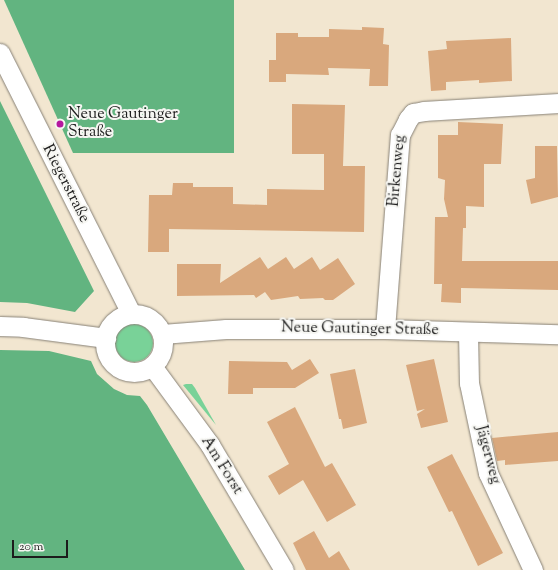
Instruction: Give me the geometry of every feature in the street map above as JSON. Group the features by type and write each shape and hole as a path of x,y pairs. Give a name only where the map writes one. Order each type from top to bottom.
{"street":[{"name":"Riegerstraße","path":"0,53 131,314"},
{"name":"Birkenweg","path":"385,329 400,135 405,122 413,113 418,112 558,103"},
{"path":"141,314 150,318 158,325 162,334 162,352 152,366 143,371 133,372 123,370 115,365 105,348 108,329 122,316 141,314"},
{"path":"0,326 23,326 106,338"},
{"name":"Neue Gautinger Straße","path":"162,334 226,330 385,329 558,334"},
{"name":"Jägerweg","path":"468,332 469,383 488,473 533,570"},
{"name":"Am Forst","path":"152,366 210,445 284,570"}],"green space":[{"path":"4,0 234,0 234,153 73,153"},
{"path":"0,101 94,291 75,312 27,303 0,302"},
{"path":"134,324 144,327 150,333 153,343 150,353 144,359 134,362 124,359 118,353 115,343 118,333 124,327"},
{"path":"0,350 49,351 91,361 97,374 114,389 127,395 140,396 147,405 245,570 0,570"},
{"path":"192,384 195,388 216,425 183,385"}],"building":[{"path":"362,27 384,28 383,44 389,45 388,86 369,86 370,69 328,68 329,75 286,74 286,82 269,82 269,60 276,60 276,33 298,33 298,37 329,37 329,29 362,30"},
{"path":"511,38 512,81 479,83 479,80 446,82 446,90 431,91 428,51 447,49 446,41"},
{"path":"292,104 345,105 343,166 365,166 364,232 169,229 169,252 148,252 149,195 172,195 173,183 193,183 193,187 233,187 233,204 267,205 267,189 324,190 324,154 292,154"},
{"path":"458,122 503,124 501,164 484,164 484,207 466,206 466,228 463,228 462,261 558,261 558,290 461,288 461,303 441,302 442,284 434,284 435,217 448,217 444,199 445,180 438,178 438,135 458,135"},
{"path":"535,146 557,146 558,197 531,204 526,180 535,178"},
{"path":"260,257 268,269 286,257 294,269 312,257 320,270 338,258 355,284 333,300 325,300 323,298 300,299 298,296 271,300 265,292 256,298 254,295 177,296 177,264 221,264 220,283"},
{"path":"310,359 319,373 295,388 253,388 253,394 228,394 229,361 287,362 292,370"},
{"path":"434,359 448,422 421,428 417,414 425,409 417,411 406,365"},
{"path":"355,369 367,423 343,429 341,419 339,419 330,374"},
{"path":"295,407 325,467 332,463 356,505 327,522 303,480 279,495 268,476 289,464 267,422"},
{"path":"558,432 558,461 505,465 505,460 497,461 492,438"},
{"path":"452,454 503,553 478,566 452,511 449,512 427,467"},
{"path":"314,531 329,558 339,551 350,570 306,570 293,543"}],"place":[{"name":"Neue Gautinger Straße","path":"60,124"}]}
